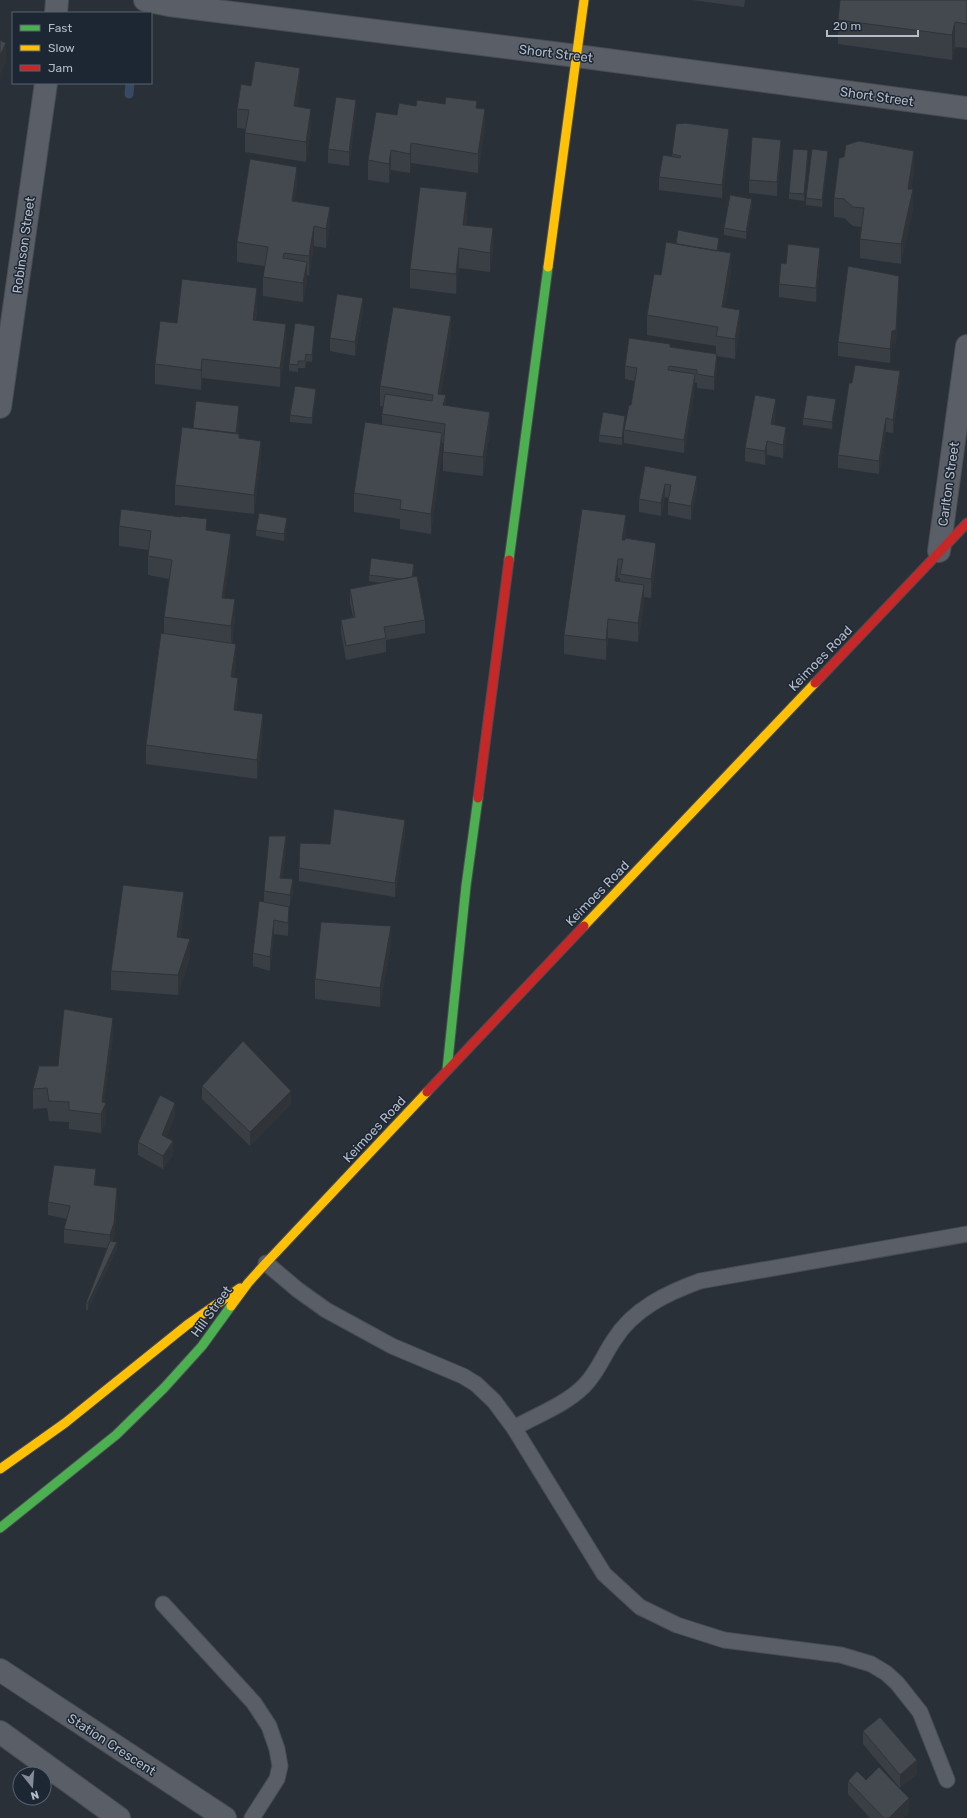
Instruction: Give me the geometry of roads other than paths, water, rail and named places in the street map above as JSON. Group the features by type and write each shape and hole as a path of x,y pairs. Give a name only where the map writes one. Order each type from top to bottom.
{"street":[{"path":"56,12 57,0"},
{"name":"Short Street","path":"145,0 967,108"},
{"path":"446,1070 466,886 584,0"},
{"name":"Robinson Street","path":"0,407 46,84"},
{"name":"Carlton Street","path":"939,552 967,346"},
{"name":"Keimoes Road","path":"248,1283 446,1070 967,523"},
{"name":"Hill Street","path":"0,1469 39,1444 213,1304 248,1283"},
{"name":"Hill Street","path":"0,1528 116,1435 164,1388 202,1346 248,1283"},
{"name":"Station Crescent","path":"0,1670 225,1818"},
{"path":"0,1732 119,1818"}],"lane":[{"path":"514,1428 565,1400 585,1385 600,1366 614,1340 628,1322 648,1306 676,1290 700,1281 967,1234"},
{"path":"266,1264 326,1310 392,1346 463,1376 476,1384 494,1401 514,1428 604,1574 640,1607 677,1625 724,1640 841,1655 871,1664 886,1673 897,1683 920,1712 947,1780"},
{"path":"163,1604 254,1703 269,1726 277,1749 280,1766 277,1779 252,1818"}],"waterway":[{"path":"129,94 130,84"}]}
